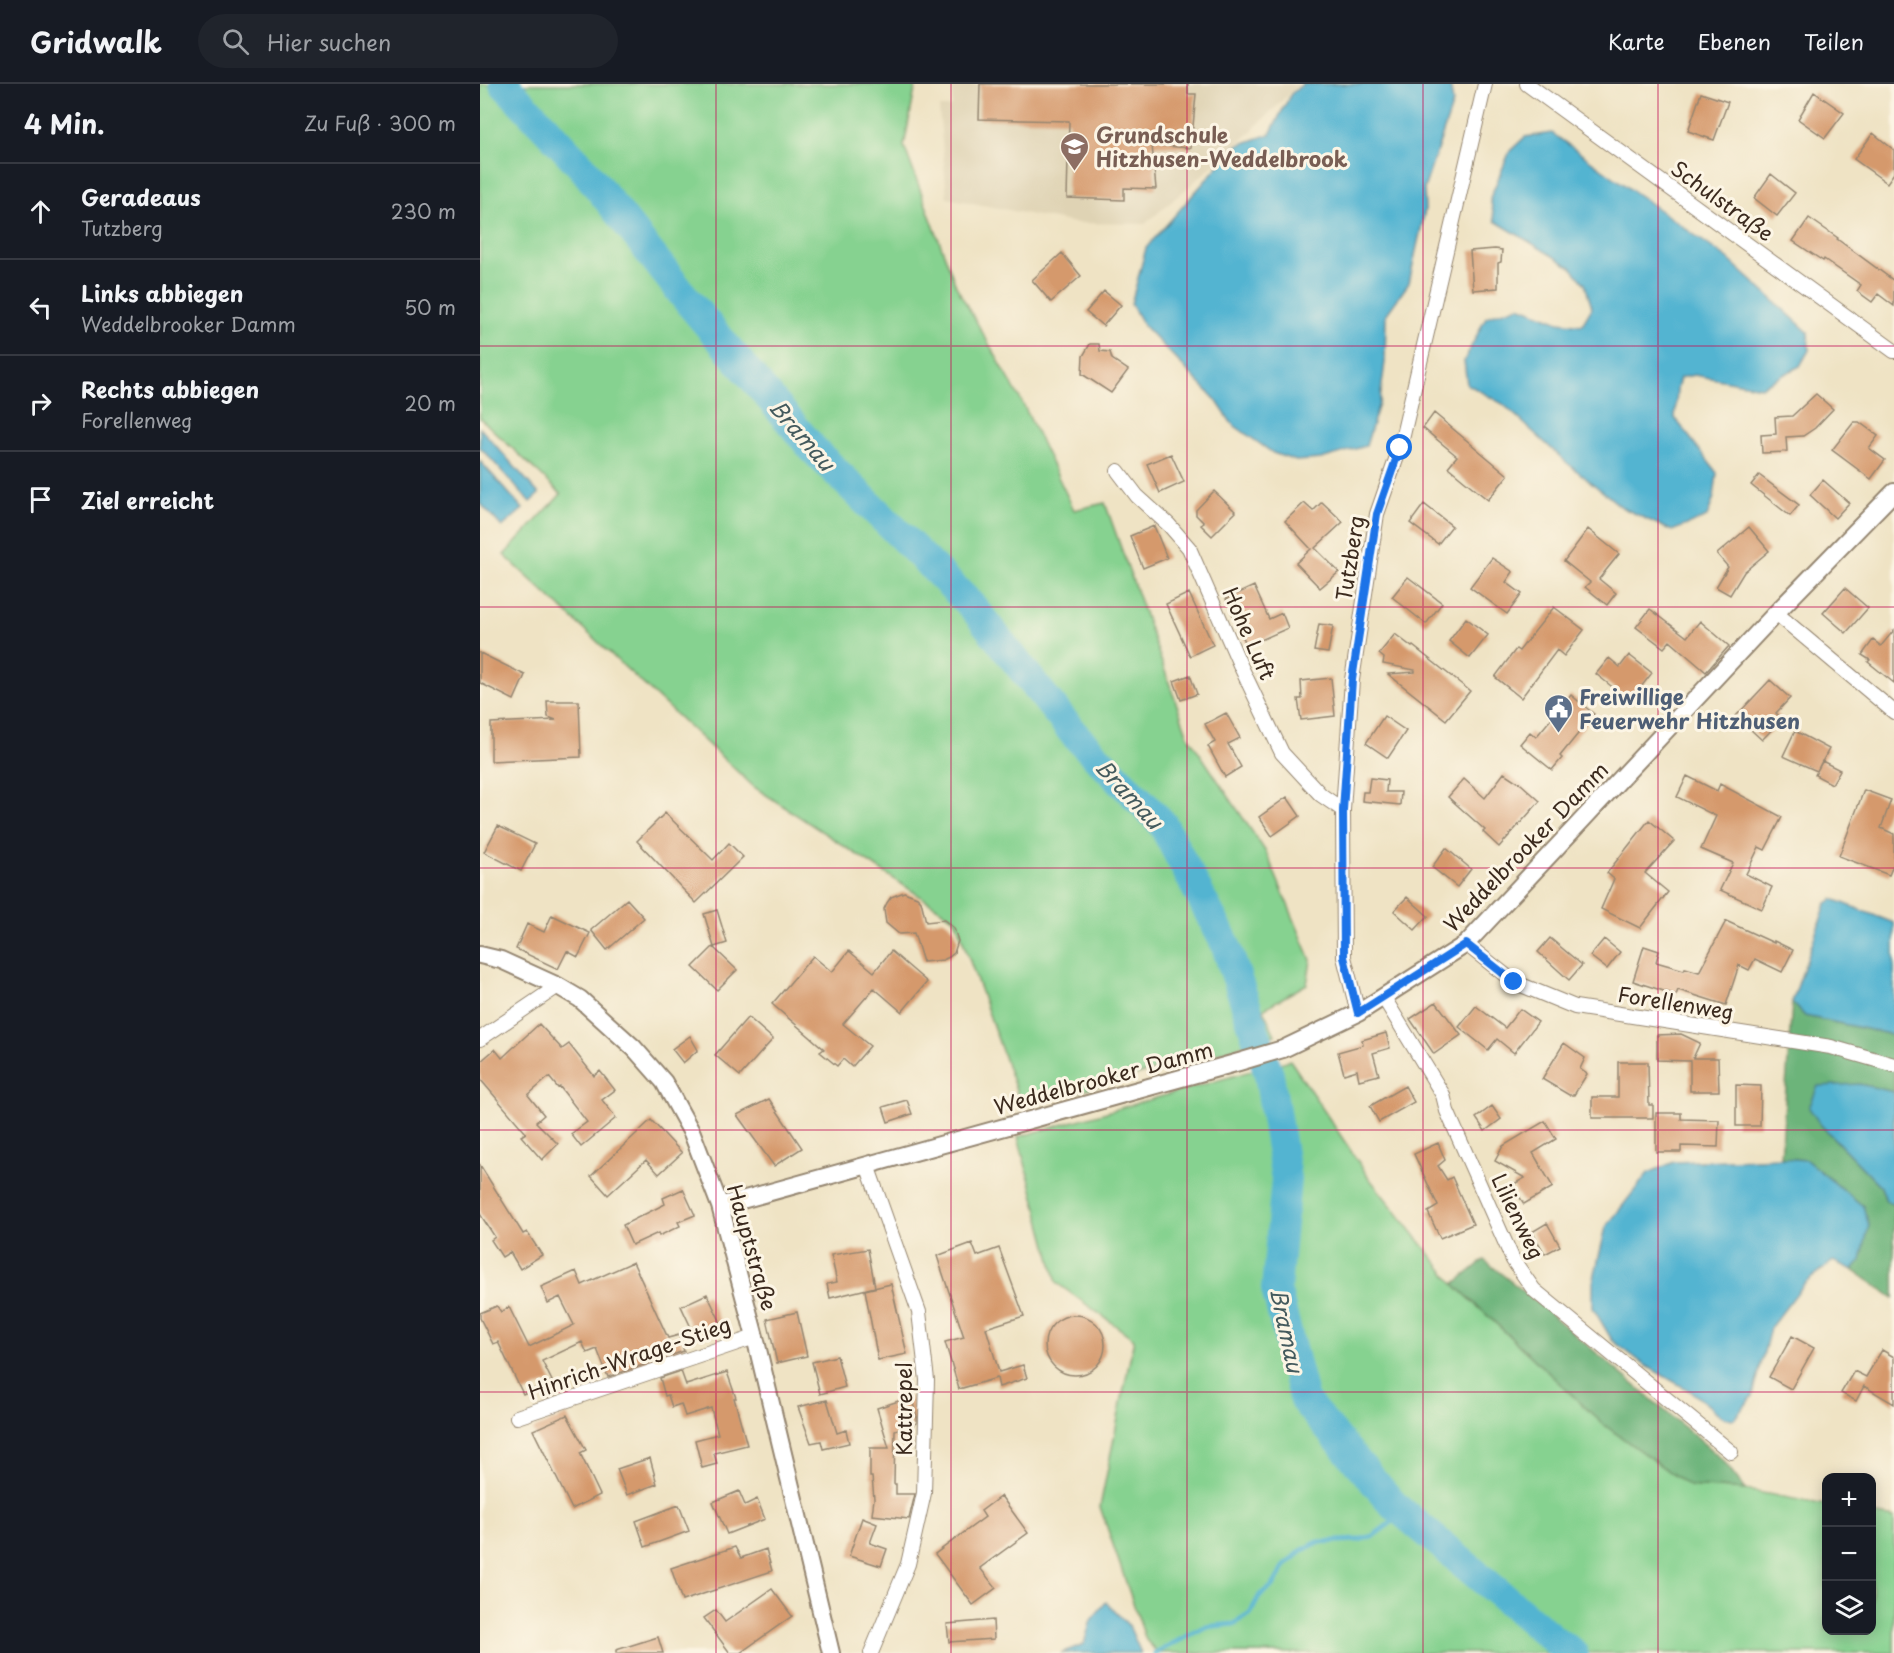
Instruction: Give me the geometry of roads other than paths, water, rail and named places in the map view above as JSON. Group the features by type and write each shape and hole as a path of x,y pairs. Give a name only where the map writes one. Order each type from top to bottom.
{"street":[{"name":"Tutzberg","path":"1358,1013 1344,957 1343,810 1352,680 1377,514 1400,448 1485,84"},
{"name":"Schulstraße","path":"1527,84 1894,351"},
{"name":"Hohe Luft","path":"1118,471 1137,496 1169,525 1189,548 1241,667 1282,753 1321,795 1343,810"},
{"name":"Weddelbrooker Damm","path":"720,1206 1239,1062 1283,1048 1358,1013 1384,998 1466,944 1776,613 1894,492"},
{"path":"1776,613 1894,712"},
{"name":"Forellenweg","path":"1466,944 1514,982 1575,1007 1831,1047 1894,1065"},
{"name":"Hauptstraße","path":"480,955 501,960 558,986 580,999 634,1048 664,1082 692,1133 720,1206 755,1337 831,1653"},
{"path":"480,1039 558,986"},
{"name":"Lilienweg","path":"1384,998 1443,1095 1447,1111 1513,1260 1534,1290 1731,1452"},
{"name":"Kattrepel","path":"867,1165 919,1312 927,1380 924,1493 908,1564 871,1653"},
{"name":"Hinrich-Wrage-Stieg","path":"517,1417 755,1337"}],"water":[{"path":"1303,84 1450,84 1453,103 1424,189 1425,210 1409,283 1386,315 1385,362 1380,400 1366,446 1321,459 1296,461 1273,453 1232,424 1216,400 1143,325 1131,304 1146,248 1236,146 1270,134 1291,94"},
{"path":"1552,133 1728,259 1808,332 1809,350 1800,366 1761,387 1694,375 1680,378 1675,418 1717,473 1714,497 1707,517 1672,531 1623,508 1566,462 1503,404 1467,384 1464,361 1486,317 1519,306 1559,322 1582,325 1592,308 1585,284 1571,267 1495,221 1490,198 1510,151 1525,137"},
{"path":"480,428 539,494 530,502 480,447"},
{"path":"480,461 523,509 502,527 480,503"},
{"path":"1833,899 1894,923 1894,1035 1805,1016 1792,1002 1826,904"},
{"path":"1859,1084 1894,1092 1894,1205 1886,1201 1881,1187 1820,1124 1809,1108 1818,1086"},
{"path":"1781,1158 1806,1160 1863,1206 1869,1225 1861,1261 1853,1270 1833,1261 1804,1284 1770,1328 1753,1396 1734,1419 1724,1418 1692,1392 1645,1365 1612,1340 1593,1308 1593,1282 1606,1227 1648,1173 1674,1162"},
{"path":"1106,1602 1129,1626 1141,1653 1061,1653 1084,1644 1091,1620"}],"waterway":[{"name":"Bramau","path":"504,84 583,168 687,300 813,449 972,606 1074,734 1162,823 1225,943 1269,1074 1286,1179 1276,1289 1304,1400 1393,1504 1558,1643 1573,1653"},
{"path":"1155,1653 1205,1627 1234,1624 1250,1614 1260,1595 1273,1586 1284,1567 1301,1551 1318,1542 1358,1540 1373,1536 1404,1513"}],"place":[{"name":"Grundschule Hitzhusen-Weddelbrook","path":"1075,172"},
{"name":"Freiwillige Feuerwehr Hitzhusen","path":"1558,734"}]}
